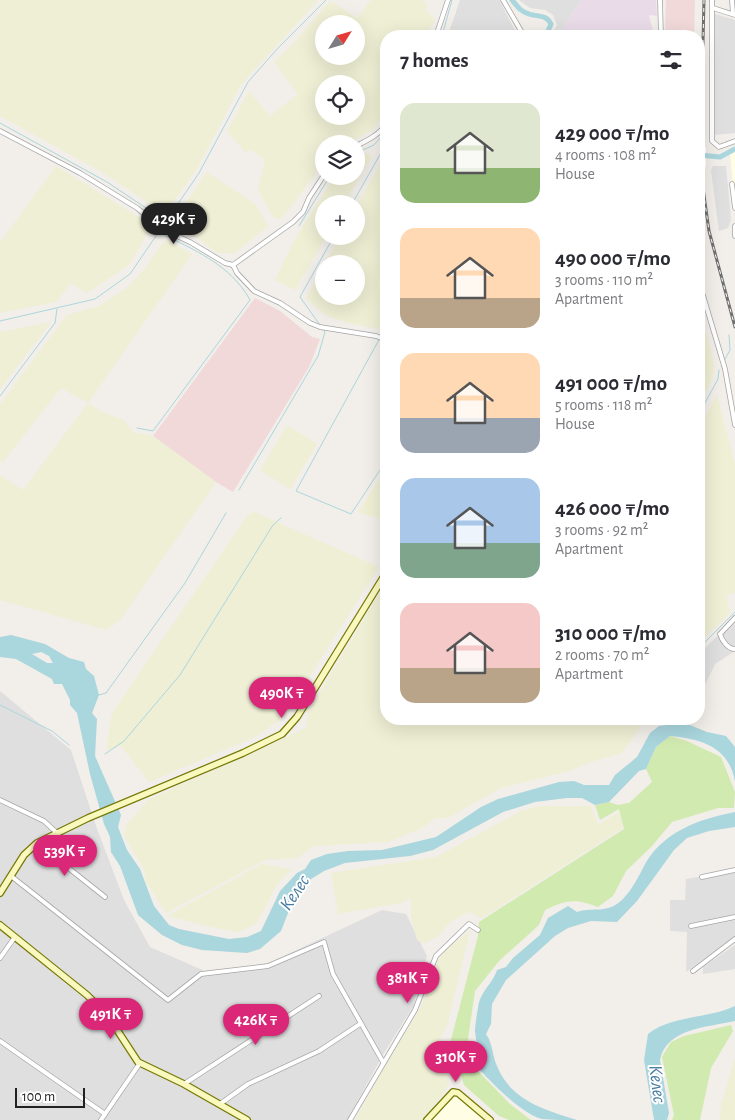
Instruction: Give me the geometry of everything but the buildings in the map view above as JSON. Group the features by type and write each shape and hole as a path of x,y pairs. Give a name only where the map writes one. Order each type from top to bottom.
{"street":[{"path":"438,30 448,0"},
{"path":"504,0 521,30"},
{"path":"660,0 661,30"},
{"path":"712,0 712,141 715,145 721,147 735,141"},
{"path":"713,8 734,14 732,0"},
{"path":"0,131 80,173 137,208 164,230 190,242 225,264 233,265 293,222 303,212 317,185"},
{"path":"365,142 380,132"},
{"path":"732,184 735,208"},
{"path":"735,226 735,236"},
{"path":"233,265 254,291 280,303 310,323 320,327 380,338"},
{"path":"705,302 725,369 735,425"},
{"path":"0,893 24,855 37,843 56,832 243,753 282,734 297,717 380,583"},
{"path":"735,618 720,634 724,642 731,649 735,649"},
{"path":"0,800 44,821 56,832"},
{"path":"37,843 105,897"},
{"path":"702,877 735,870"},
{"path":"10,876 168,1000 201,974 268,966 317,943 324,942 333,974 383,1062"},
{"path":"691,926 735,917"},
{"path":"350,1120 415,1010 436,956 469,924 478,930"},
{"path":"0,925 88,995 108,1016 140,1063 184,1084 247,1120"},
{"path":"0,958 15,937"},
{"path":"693,972 735,939"},
{"path":"184,1084 319,996"},
{"path":"220,1104 248,1084 319,1051 360,1024"},
{"path":"0,1041 105,1114"},
{"path":"101,1120 140,1063"},
{"path":"427,1120 453,1092 458,1093 490,1120"}],"shaded area":[{"path":"460,0 499,0 515,30 450,30"},
{"path":"519,0 581,0 563,30 554,30 557,25 553,15 545,10 530,8"},
{"path":"581,0 656,0 657,16 649,15 653,30 563,30"},
{"path":"666,0 695,0 694,30 665,30"},
{"path":"715,14 735,20 735,133 715,135"},
{"path":"735,152 735,196 734,197 730,153"},
{"path":"713,166 726,166 731,220 728,228 719,231 711,170"},
{"path":"255,298 280,311 312,337 320,339 309,367 233,492 216,482 153,436"},
{"path":"735,619 735,651 715,664 705,685 705,648"},
{"path":"0,691 71,750 96,826 124,900 150,947 207,972 269,963 382,910 406,914 427,956 414,1005 384,1053 347,1120 0,1120"},
{"path":"735,871 735,936 686,972 687,932 670,931 670,900 685,900 686,879"},
{"path":"735,945 735,969 703,974 703,967"},
{"path":"451,1097 458,1097 485,1120 431,1120"}],"green space":[{"path":"0,0 318,0 240,86 197,169 165,214 102,172 0,116"},
{"path":"371,0 423,0 428,6 425,10 435,19 429,30 380,30 380,118 371,131 363,135 315,135 315,174 279,220 273,217 258,190 265,160 251,150 245,152 227,131 249,91 270,116 298,94 274,62 293,44 315,18 315,65 365,65 365,15 359,15"},
{"path":"330,1 352,15 318,15"},
{"path":"368,153 371,157 365,167 365,154"},
{"path":"380,165 380,329 352,324 327,316 306,298 315,282 315,305 365,305 365,255 330,255 335,245 365,245 365,195 363,195"},
{"path":"56,166 152,225 129,265 87,293 71,283 56,302 0,313 0,243"},
{"path":"207,172 255,204 268,226 235,253 218,253 174,221"},
{"path":"329,185 355,185 349,195 323,195"},
{"path":"315,208 315,245 321,245 295,290 275,280 295,239"},
{"path":"165,240 192,254 88,403 61,388 2,463 0,461 0,404 67,315 99,306 128,287 144,270"},
{"path":"51,322 0,389 0,332"},
{"path":"705,330 715,366 705,394"},
{"path":"717,395 735,464 735,593 726,595 730,613 705,637 705,416"},
{"path":"88,403 102,412 124,420 133,432 153,436 216,482 120,620 107,630 0,600 0,475 23,490"},
{"path":"287,425 317,444 290,489 260,470"},
{"path":"380,478 380,519 358,512"},
{"path":"254,512 379,567 284,717 255,737 149,782 121,746 106,750 112,713 247,516"},
{"path":"380,592 380,725 638,725 640,728 622,753 591,762 570,771 501,788 448,818 436,818 422,828 388,842 314,846 298,858 265,860 166,913 146,882 144,869 124,836 126,825 148,800 306,728 308,712"},
{"path":"670,736 687,741 721,757 735,792 734,808 718,808 672,822 652,846 626,871 613,896 598,907 583,902 571,901 545,910 539,925 499,961 475,991 468,1039 475,1058 474,1067 510,1104 531,1120 509,1120 499,1116 464,1085 451,1040 478,936 479,922 624,829 619,809 600,820 595,805 609,802 618,805 629,803 652,782 646,769 656,747"},
{"path":"539,806 591,806 598,825 619,812 623,828 482,918 469,912 450,922 439,936 424,943 417,940 411,917 411,898 401,903 338,914 331,873 436,857 521,811"},
{"path":"262,864 292,869 277,884 257,923 239,932 167,916"},
{"path":"470,931 447,1025 440,1039 449,1082 444,1093 422,1120 355,1120 390,1056 421,1007 433,971 443,951"},
{"path":"731,1025 733,1031 711,1068 700,1120 672,1120 674,1115 662,1057 671,1042 684,1036"},
{"path":"735,1058 735,1120 720,1120 721,1104"}],"water":[{"name":"Келес","path":"11,635 45,644 69,658 84,662 86,669 94,676 99,695 92,713 97,719 95,756 121,815 118,827 127,850 140,869 154,906 169,925 179,929 229,939 247,937 261,931 280,891 297,873 305,869 311,860 327,854 348,851 382,850 436,837 481,807 498,799 559,782 574,781 584,785 609,785 615,775 637,757 650,733 659,726 690,725 707,732 726,736 735,747 735,781 731,769 720,752 702,742 670,736 656,747 646,769 639,771 609,802 595,805 582,798 567,798 535,802 503,812 433,850 410,856 345,863 324,871 311,879 295,895 281,931 260,949 247,953 202,950 182,945 162,935 138,915 120,866 111,852 110,837 104,824 90,774 77,713 70,705 70,700 62,684 54,684 52,679 16,659 0,657 0,637","holes":["41,652 49,656 53,663 47,663 32,654"]},
{"path":"735,812 735,827 709,831 687,838 674,850 637,901 617,922 591,921 568,928 555,936 506,980 492,1004 491,1024 486,1034 503,1078 520,1096 530,1102 541,1108 577,1120 542,1119 517,1105 500,1091 480,1070 475,1031 479,1002 497,970 506,967 513,958 540,935 548,918 568,906 577,912 612,907 617,904 625,897 651,856 671,836 695,823"},
{"name":"Келес","path":"735,1006 735,1021 690,1031 671,1041 664,1049 660,1060 669,1113 667,1120 654,1120 644,1060 648,1034 668,1023"}],"pier":[{"path":"705,147 706,147 705,167"}],"waterway":[{"path":"0,321 95,299 130,274 199,173 248,82 278,48 326,0"},
{"path":"444,30 452,0"},
{"path":"512,0 524,12 547,19 551,24 548,30"},
{"path":"0,123 107,182 164,220"},
{"path":"365,149 374,145 380,138"},
{"path":"705,156 720,157 735,149"},
{"path":"357,195 380,155"},
{"path":"299,226 324,185"},
{"path":"137,428 153,431 250,300 233,277 210,259 158,232"},
{"path":"320,325 300,297 329,245"},
{"path":"0,396 55,323 57,309"},
{"path":"239,490 318,356 325,332 322,328"},
{"path":"724,361 730,350 729,335"},
{"path":"380,338 296,491 351,514 380,470"},
{"path":"705,403 718,379 719,370"},
{"path":"99,695 106,693 185,583 226,513"},
{"path":"105,754 124,741 180,675 273,525 281,518"},
{"path":"705,642 735,612"},
{"path":"0,705 52,731 69,745"}],"railway":[{"path":"703,30 704,0"},
{"path":"705,203 709,231 735,327"}]}
